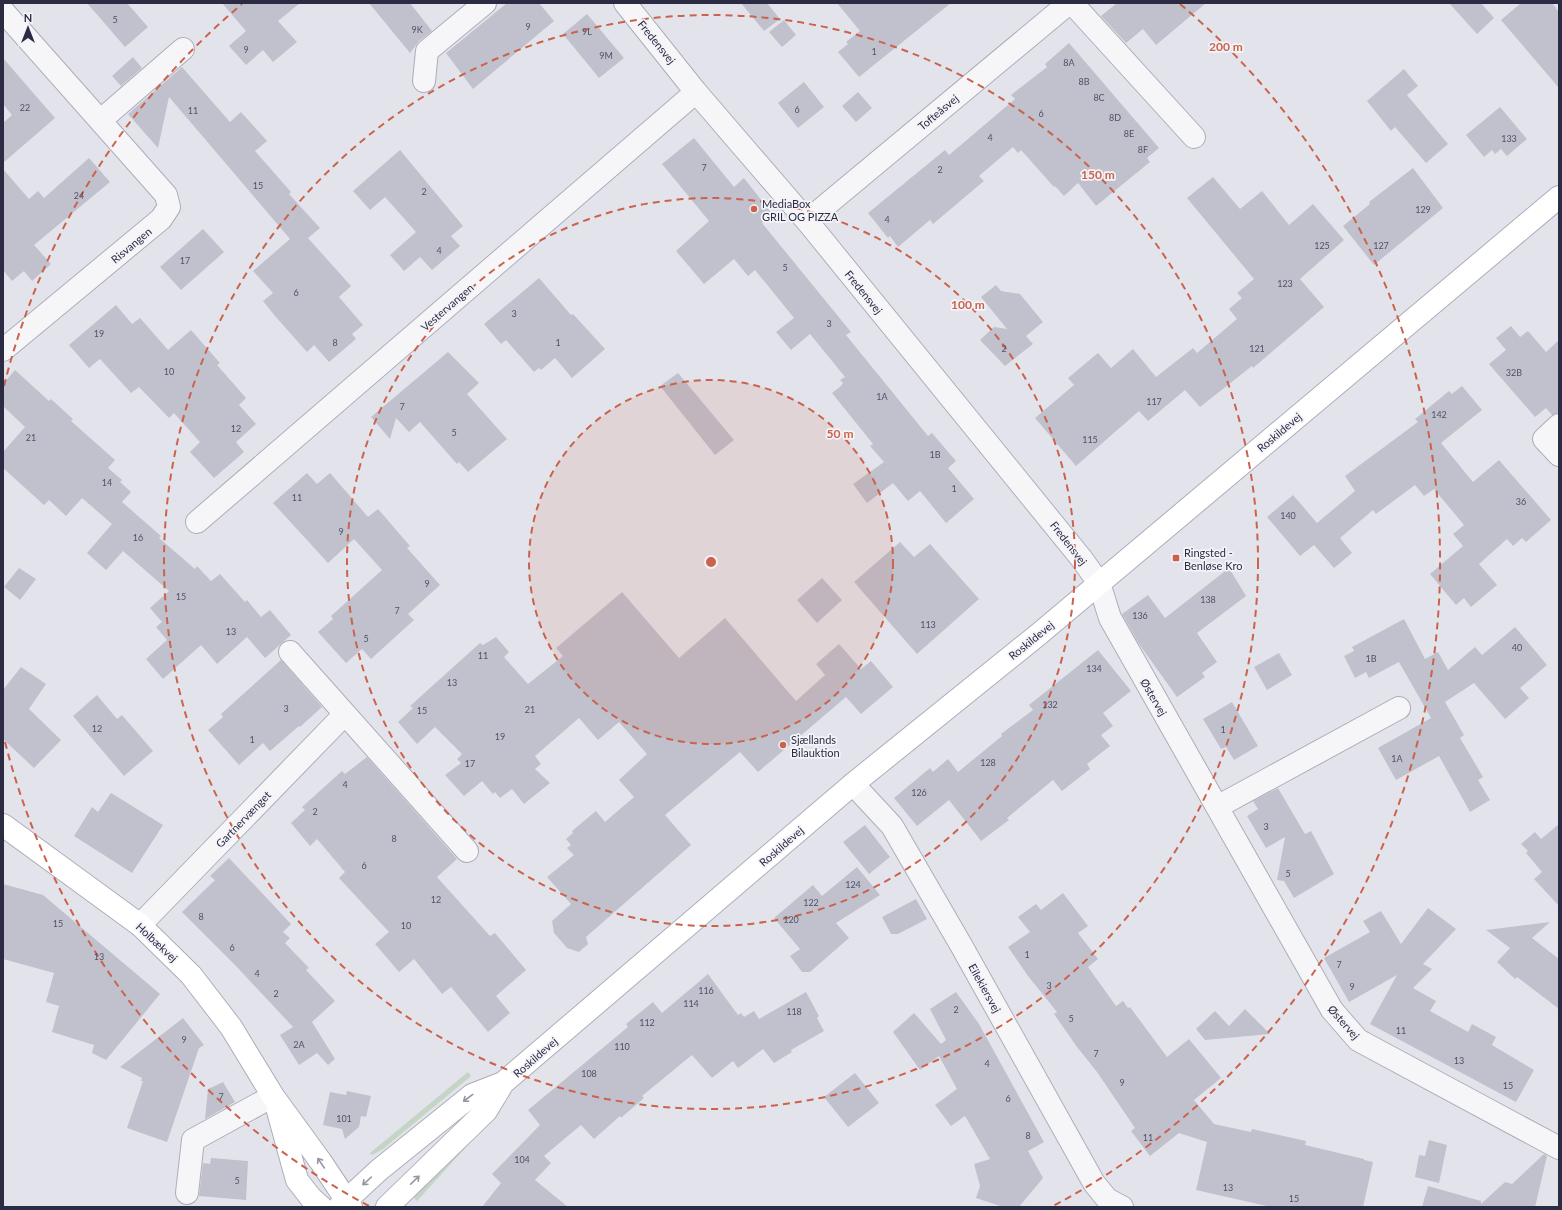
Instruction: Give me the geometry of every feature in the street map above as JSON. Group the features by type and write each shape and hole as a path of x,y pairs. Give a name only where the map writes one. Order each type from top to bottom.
{"street":[{"path":"424,81 427,51 485,3"},
{"name":"Fredensvej","path":"626,3 696,92 807,221 1070,544 1099,583"},
{"name":"Tofteåsvej","path":"807,221 1069,3"},
{"path":"1072,3 1194,137"},
{"name":"Risvangen","path":"3,11 166,195 169,207 161,219 3,350"},
{"path":"101,120 183,49"},
{"name":"Vestervangen","path":"197,522 696,92"},
{"name":"Roskildevej","path":"387,1207 486,1111 503,1083 853,784 1099,583 1559,197"},
{"path":"1559,425 1544,438 1559,455"},
{"name":"Østervej","path":"1099,583 1110,618 1332,1010 1358,1040 1559,1148"},
{"path":"290,652 467,851"},
{"path":"1217,807 1399,708"},
{"name":"Gartnervænget","path":"140,925 345,714"},
{"name":"Eilekiersvej","path":"853,784 892,826 961,945 1094,1183 1109,1204"},
{"name":"Holbækvej","path":"3,824 140,925 172,954 213,1001 245,1048 274,1096 345,1205"},
{"name":"Roskildevej","path":"345,1205 379,1170 472,1095 503,1083"},
{"path":"187,1193 192,1140 274,1096"},
{"name":"Holbækvej","path":"274,1096 298,1180 311,1198 321,1207"}],"green space":[{"path":"468,1072 471,1076 383,1149 372,1155 370,1153"},
{"path":"476,1136 417,1201 414,1198 422,1187"}],"building":[{"path":"87,3 127,3 148,27 125,47"},
{"path":"222,3 300,3 278,21 297,42 273,62 263,50 246,65 229,46 246,31"},
{"path":"369,3 410,3 432,31 419,41 410,53"},
{"path":"507,3 539,3 554,21 473,89 446,53"},
{"path":"741,3 767,3 780,19 764,31"},
{"path":"837,3 951,3 859,77 838,52 848,44 846,42 860,31"},
{"path":"1117,3 1206,3 1156,45 1143,29 1126,43 1101,16"},
{"path":"1449,3 1481,3 1494,18 1477,34"},
{"path":"1521,3 1552,3 1559,12 1559,88 1501,20"},
{"path":"587,14 624,58 599,78 563,34"},
{"path":"784,20 796,35 782,47 769,32"},
{"path":"1069,43 1159,148 1147,158 1150,162 1096,206 1078,183 1064,196 1021,150 1018,153 1013,147 979,176 984,181 933,224 930,220 898,247 890,236 888,238 868,213 945,150 949,155 1015,99 1011,95 1047,67 1045,64"},
{"path":"133,57 142,68 121,86 112,76"},
{"path":"3,58 55,118 3,163 3,123 12,115 3,104"},
{"path":"182,67 230,122 241,112 267,141 255,151 291,192 289,194 320,228 308,238 351,286 339,297 363,325 352,334 356,339 329,362 314,345 307,352 275,316 263,301 273,293 253,271 290,239 169,97 158,148 128,114"},
{"path":"1404,69 1418,86 1407,95 1448,144 1426,163 1395,127 1391,131 1367,101"},
{"path":"804,82 824,107 798,128 778,103"},
{"path":"858,92 872,108 856,122 842,106"},
{"path":"1500,107 1527,139 1507,156 1501,149 1495,154 1492,150 1484,157 1466,135"},
{"path":"694,138 734,187 744,178 773,215 762,223 851,332 846,335 928,436 932,433 956,461 948,468 974,499 946,523 920,491 908,501 893,483 867,503 853,484 884,462 870,446 873,444 832,393 841,386 843,383 840,380 845,377 810,334 791,350 776,332 794,318 755,270 748,276 734,259 704,284 676,251 709,221 662,164"},
{"path":"400,150 463,226 451,236 460,246 432,270 420,257 404,271 390,255 416,232 385,197 370,210 353,191"},
{"path":"89,158 110,182 34,245 51,264 32,281 24,271 12,281 3,270 3,169 29,199 38,191 44,198"},
{"path":"1413,168 1443,208 1374,265 1343,226 1370,204 1369,202"},
{"path":"1213,177 1240,209 1262,191 1289,225 1313,204 1344,240 1300,279 1324,307 1253,368 1252,366 1200,407 1185,390 1148,421 1139,411 1076,466 1035,418 1074,385 1068,378 1098,353 1111,368 1133,349 1156,377 1193,348 1197,353 1237,319 1229,309 1242,298 1237,293 1254,279 1187,198"},
{"path":"203,229 224,252 181,290 160,267"},
{"path":"539,278 571,315 573,314 605,349 572,378 555,358 541,370 539,368 534,372 506,340 501,344 484,324"},
{"path":"996,285 1001,291 1020,294 1043,322 1026,336 1033,344 1005,366 980,340 994,327 1007,329 981,297"},
{"path":"116,305 132,324 140,318 168,350 191,330 220,363 217,365 246,398 239,405 256,424 236,442 244,452 214,478 190,452 200,442 174,413 169,418 139,387 131,393 100,359 89,368 69,345"},
{"path":"1511,326 1520,337 1528,331 1546,352 1559,340 1559,413 1552,415 1546,408 1535,417 1489,364 1506,350 1496,338"},
{"path":"448,352 479,383 467,394 507,439 468,472 459,462 457,464 420,422 409,432 396,418 390,439 371,417"},
{"path":"15,370 49,401 51,399 73,419 71,421 115,460 108,468 122,480 120,482 131,492 122,502 161,536 159,538 195,569 197,566 211,581 220,574 245,602 247,600 261,617 270,610 291,635 265,658 247,637 217,664 201,645 163,679 146,659 167,640 156,627 162,622 150,608 169,591 123,551 106,570 87,553 112,524 82,498 66,516 49,500 44,505 3,468 3,452 25,427 3,406 3,384"},
{"path":"678,373 734,440 715,455 660,386"},
{"path":"1462,386 1482,410 1441,443 1473,482 1499,460 1551,520 1526,542 1522,538 1513,546 1507,539 1479,564 1497,585 1471,607 1464,598 1456,605 1430,574 1463,546 1453,534 1464,525 1434,489 1424,496 1415,485 1376,514 1373,510 1340,538 1352,553 1334,568 1314,545 1300,556 1267,517 1293,495 1317,523 1355,491 1345,476 1418,422 1415,419 1449,391 1452,394"},
{"path":"307,473 317,484 330,473 368,517 378,509 410,546 407,548 440,585 408,614 414,620 371,659 362,649 346,663 318,632 333,619 331,616 382,570 354,539 328,563 273,503"},
{"path":"900,542 914,557 930,544 979,599 917,654 854,582"},
{"path":"19,568 36,579 20,600 4,587"},
{"path":"1229,568 1246,596 1197,633 1217,662 1202,673 1205,677 1177,697 1139,644 1122,614 1148,595 1165,618"},
{"path":"822,578 842,600 817,623 797,600"},
{"path":"622,592 679,658 725,618 796,701 825,675 816,664 839,644 861,669 871,661 893,687 861,714 846,697 758,772 740,752 665,815 691,845 586,937 588,944 579,952 567,948 554,933 552,921 571,904 547,877 574,855 567,848 571,845 566,839 573,833 572,831 596,811 605,822 634,797 619,780 647,754 619,722 598,740 579,718 535,756 541,764 535,769 550,783 524,804 512,789 500,798 495,792 493,794 482,781 464,796 445,775 461,763 457,759 462,754 435,727 417,744 398,722 413,708 410,706 480,643 483,645 496,637 509,652 504,657 528,684 563,656 556,648"},
{"path":"1404,619 1425,659 1438,652 1448,670 1475,647 1482,655 1515,627 1547,665 1520,688 1529,698 1505,719 1474,683 1445,702 1464,735 1460,738 1483,777 1478,780 1490,800 1470,812 1439,756 1396,780 1378,748 1431,718 1399,662 1369,678 1366,672 1355,678 1344,656 1354,651 1352,647"},
{"path":"1098,650 1131,691 1103,713 1113,726 1101,735 1110,746 1087,764 1090,769 1062,791 1053,780 1007,818 1009,820 981,841 949,800 917,826 894,798 930,768 933,772 948,759 958,772 1002,736 1001,734 1033,710 1029,705"},
{"path":"1279,653 1292,675 1267,690 1254,667"},
{"path":"281,660 322,707 270,751 263,743 239,765 208,730 223,717 221,714"},
{"path":"21,667 46,684 29,709 61,740 34,768 3,739 3,690"},
{"path":"97,695 117,719 122,715 153,751 124,776 73,716"},
{"path":"1232,702 1258,746 1234,760 1226,747 1221,749 1203,719"},
{"path":"367,757 457,859 437,877 490,936 495,933 526,970 496,996 510,1013 488,1032 451,987 442,994 414,959 399,972 375,944 389,932 339,878 345,872 317,839 310,846 291,823 305,810 302,807 342,771 345,774"},
{"path":"1278,788 1305,834 1311,831 1334,874 1294,898 1284,881 1277,880 1285,837 1266,848 1247,816 1258,809 1253,801"},
{"path":"111,793 163,825 132,873 74,836 92,807 98,812"},
{"path":"1559,824 1559,906 1534,879 1542,872 1526,853 1528,851 1521,844 1535,832 1541,839"},
{"path":"865,825 890,857 869,874 843,842"},
{"path":"229,858 291,924 283,932 290,938 285,943 309,968 306,970 335,1001 312,1022 335,1059 328,1065 317,1053 299,1065 280,1035 293,1027 235,965 182,912 215,880 210,876"},
{"path":"857,867 880,895 836,923 849,938 810,972 802,972 790,956 800,949 774,918 813,885 822,896"},
{"path":"3,884 43,895 160,994 106,1060 92,1053 94,1045 52,1032 59,1006 46,1002 54,973 3,959"},
{"path":"1063,893 1088,926 1078,933 1098,959 1088,967 1116,1006 1123,1001 1128,1008 1130,1007 1167,1057 1189,1039 1221,1078 1194,1100 1214,1124 1251,1132 1252,1129 1306,1141 1305,1145 1373,1162 1363,1207 1271,1207 1196,1190 1207,1142 1179,1133 1150,1156 1131,1131 1135,1128 1097,1072 1054,1014 1057,1012 1028,976 1008,947 1030,932 1018,917 1036,904 1041,910"},
{"path":"916,899 927,919 898,934 891,934 882,917"},
{"path":"1428,908 1456,929 1423,964 1432,969 1413,988 1436,1001 1430,1011 1468,1032 1472,1024 1496,1037 1492,1045 1534,1070 1516,1102 1370,1024 1397,975 1349,1002 1324,958 1370,932 1363,921 1381,911 1401,944"},
{"path":"1550,922 1532,938 1559,959 1559,1009 1517,977 1515,979 1497,962 1510,948 1486,930"},
{"path":"708,974 738,1015 741,1013 744,1017 754,1011 759,1019 806,992 819,1016 817,1018 824,1031 791,1050 792,1052 774,1063 763,1049 738,1068 733,1061 712,1078 692,1055 642,1096 644,1098 621,1118 620,1116 594,1139 581,1125 544,1156 551,1163 535,1180 568,1207 482,1207 501,1183 492,1174 540,1125 528,1110 628,1027 626,1024 653,1002 662,1013"},
{"path":"956,992 979,1024 1044,1142 1028,1151 1043,1178 1019,1207 1003,1207 976,1198 980,1186 974,1164 990,1159 965,1116 951,1126 935,1105 957,1089 939,1056 920,1070 893,1032 914,1013 941,1044 946,1040 930,1009"},
{"path":"1245,1009 1270,1034 1205,1040 1196,1029 1215,1011 1229,1026"},
{"path":"183,1018 204,1045 199,1048 167,1142 127,1128 143,1081 141,1081 142,1078 120,1067"},
{"path":"855,1073 879,1103 848,1127 824,1097"},
{"path":"223,1082 235,1102 205,1119 208,1089"},
{"path":"347,1091 371,1096 366,1117 361,1116 359,1127 345,1139 342,1129 323,1125 330,1092 346,1095"},
{"path":"1429,1140 1447,1145 1439,1183 1415,1177 1419,1155 1425,1156"},
{"path":"1544,1154 1547,1156 1535,1207 1422,1207 1428,1186 1481,1201 1481,1204 1505,1182 1512,1184"},
{"path":"211,1158 248,1161 246,1200 199,1196 203,1163 210,1164"}],"place":[{"name":"MediaBox GRIL OG PIZZA","path":"754,209"},
{"name":"Ringsted - Benløse Kro","path":"1176,558"},
{"name":"Sjællands Bilauktion","path":"783,745"}]}
